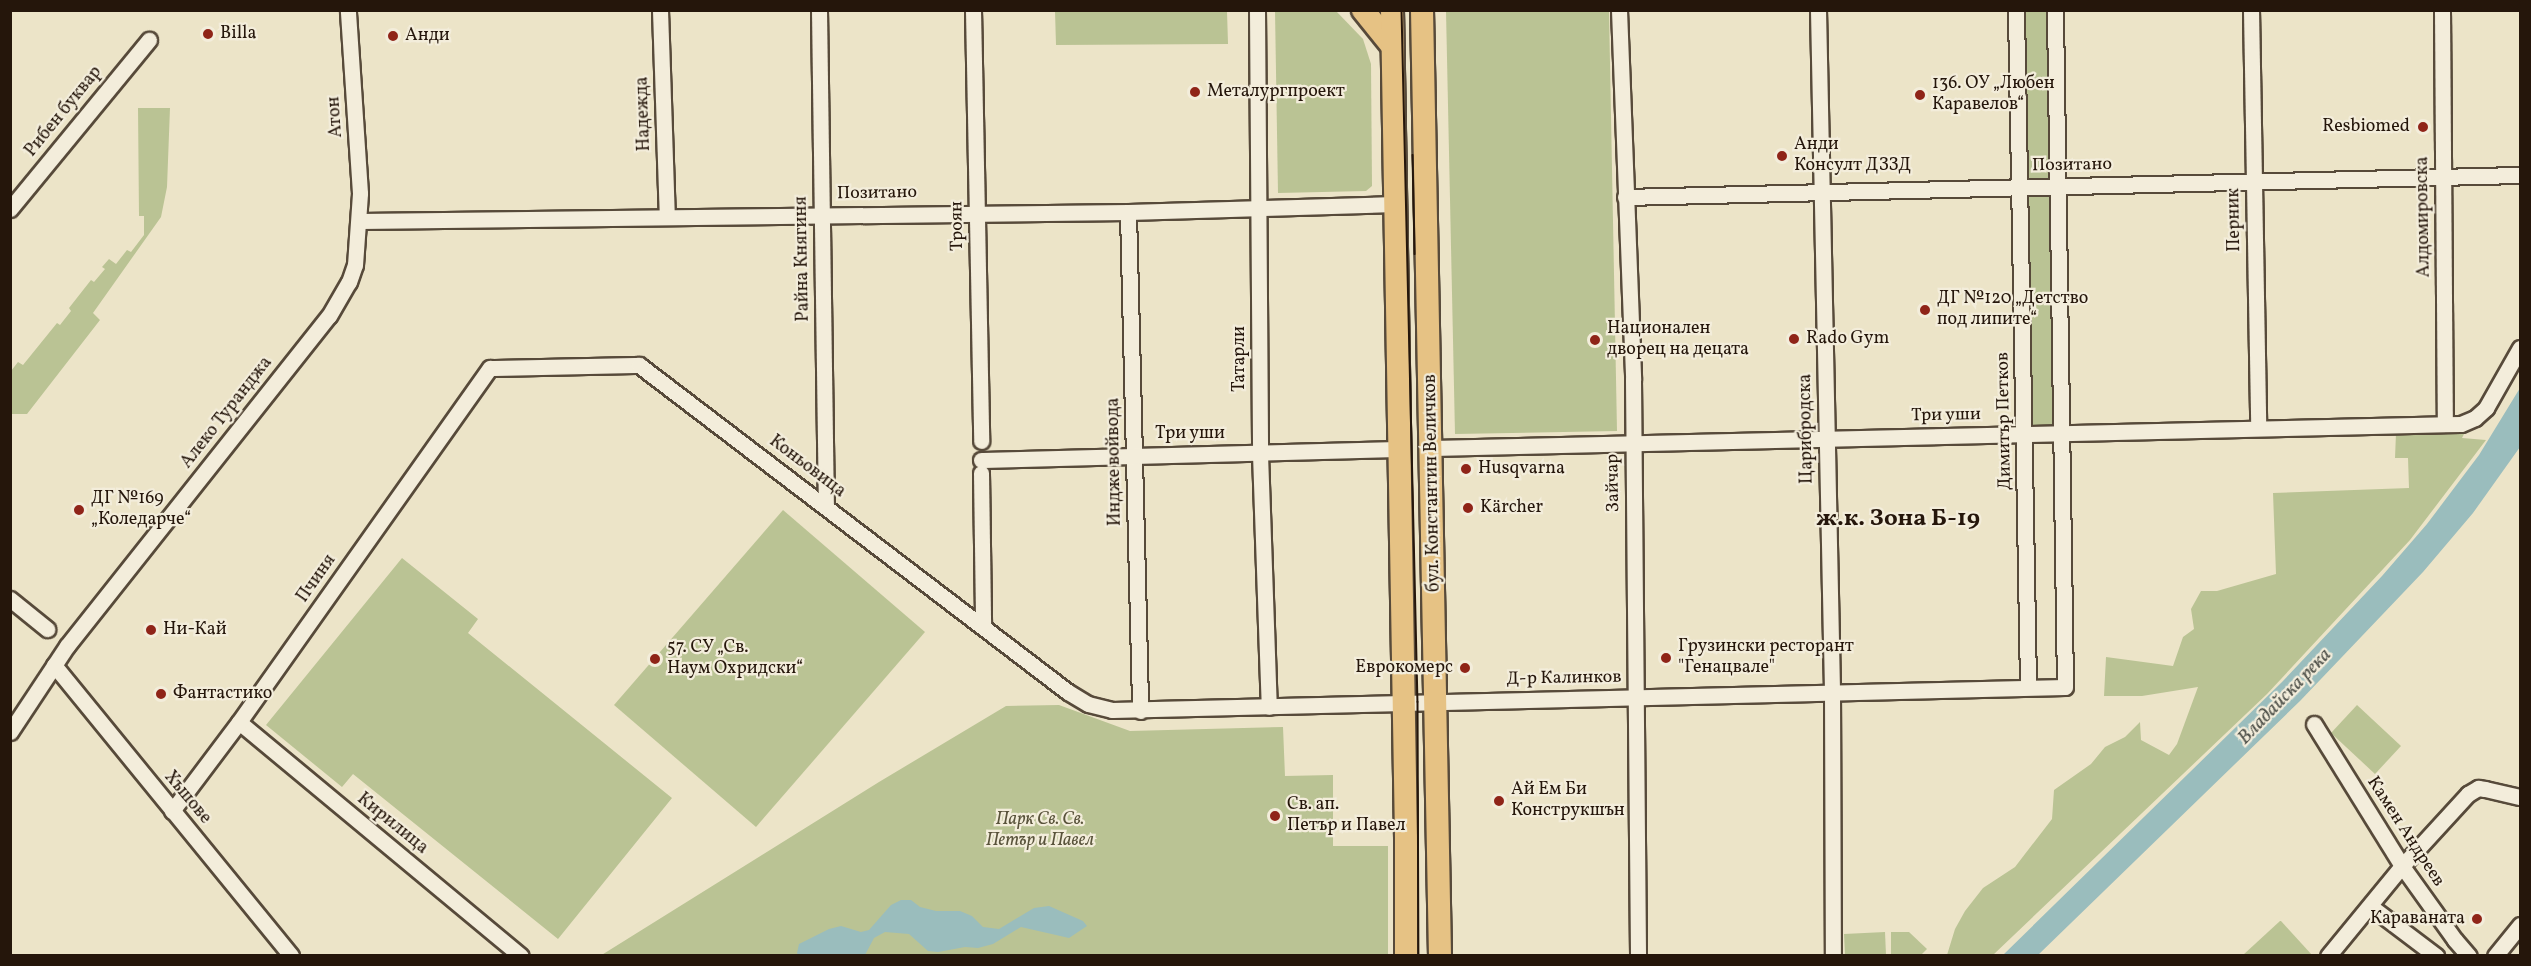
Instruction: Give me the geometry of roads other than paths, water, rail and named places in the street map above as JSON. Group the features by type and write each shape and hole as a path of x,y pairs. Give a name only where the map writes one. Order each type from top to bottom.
{"main road":[{"path":"1363,10 1392,46"},
{"name":"бул. Константин Величков","path":"1392,10 1406,956"},
{"name":"бул. Константин Величков","path":"1422,10 1437,701 1440,956"}],"street":[{"name":"Атон","path":"348,10 360,221"},
{"name":"Надежда","path":"660,10 667,216"},
{"name":"Райна Княгиня","path":"819,10 826,506"},
{"name":"Троян","path":"973,10 981,441"},
{"name":"Татарли","path":"1257,10 1260,454 1269,707"},
{"name":"Зайчар","path":"1619,10 1633,442 1638,956"},
{"name":"Царибродска","path":"1818,10 1832,693 1833,956"},
{"name":"Димитър Петков","path":"2016,10 2028,687"},
{"path":"2055,10 2062,433"},
{"name":"Перник","path":"2251,10 2258,428"},
{"name":"Алдомировска","path":"2442,10 2443,177 2453,424"},
{"name":"Рибен буквар","path":"10,209 149,40"},
{"name":"Позитано","path":"1625,197 2520,175"},
{"name":"Позитано","path":"360,221 1128,212 1394,204"},
{"name":"Индже войвода","path":"1128,212 1140,711"},
{"name":"Алеко Туранджа","path":"10,732 54,665 341,300 355,265 360,221"},
{"path":"2453,424 2475,418 2486,408 2520,348"},
{"name":"Коньовица","path":"490,368 639,365 1068,692"},
{"name":"Пчиня","path":"172,811 239,722 490,368"},
{"name":"Три уши","path":"1432,448 2453,424"},
{"name":"Д-р Калинков","path":"1068,692 1088,704 1112,710 1140,711 1437,701 2065,687 2062,433"},
{"name":"Три уши","path":"983,625 981,467 1134,454 1260,454 1399,449"},
{"path":"10,599 47,629"},
{"name":"Хъшове","path":"54,665 291,956"},
{"name":"Кирилица","path":"239,722 521,956"},
{"name":"Камен Андреев","path":"2314,724 2402,866 2469,956"},
{"path":"2328,956 2402,866 2472,790 2485,789 2520,797"},
{"path":"2370,906 2436,956"},
{"path":"2495,956 2520,925"}],"water":[{"name":"Владайска река","path":"2520,388 2520,447 2473,513 2423,572 2300,701 2038,955 2003,955 2282,682 2382,576 2427,524 2479,455"},
{"path":"901,900 911,900 920,907 936,911 960,911 972,916 983,927 999,929 1034,908 1049,906 1083,921 1087,926 1069,938 1021,927 993,944 938,952 928,951 909,934 885,932 874,938 865,955 799,956 797,953 799,944 829,929 841,926 861,932 869,930 891,905"}],"tram line":[{"path":"1402,10 1418,702 1419,956"},
{"path":"1413,155 1415,254"}],"place":[{"name":"Billa","path":"208,34"},
{"name":"Анди","path":"393,36"},
{"name":"Металургпроект","path":"1195,92"},
{"name":"136. ОУ „Любен Каравелов“","path":"1920,95"},
{"name":"Resbiomed","path":"2423,127"},
{"name":"Анди Консулт ДЗЗД","path":"1782,156"},
{"name":"ДГ №120 „Детство под липите“","path":"1925,310"},
{"name":"Rado Gym","path":"1794,339"},
{"name":"Национален дворец на децата","path":"1595,340"},
{"name":"Husqvarna","path":"1466,469"},
{"name":"Kärcher","path":"1468,508"},
{"name":"ДГ №169 „Коледарче“","path":"79,510"},
{"name":"Ни-Кай","path":"151,630"},
{"name":"Грузински ресторант \"Генацвале\"","path":"1666,658"},
{"name":"57. СУ „Св. Наум Охридски“","path":"655,659"},
{"name":"Еврокомерс","path":"1465,668"},
{"name":"Фантастико","path":"161,694"},
{"name":"Ай Ем Би Конструкшън","path":"1499,801"},
{"name":"Св. ап. Петър и Павел","path":"1275,816"},
{"name":"Караваната","path":"2477,919"}],"district":[{"name":"ж.к. Зона Б-19","path":"1898,520"}],"park label":[{"name":"Парк Св. Св. Петър и Павел","path":"1040,831"}]}
